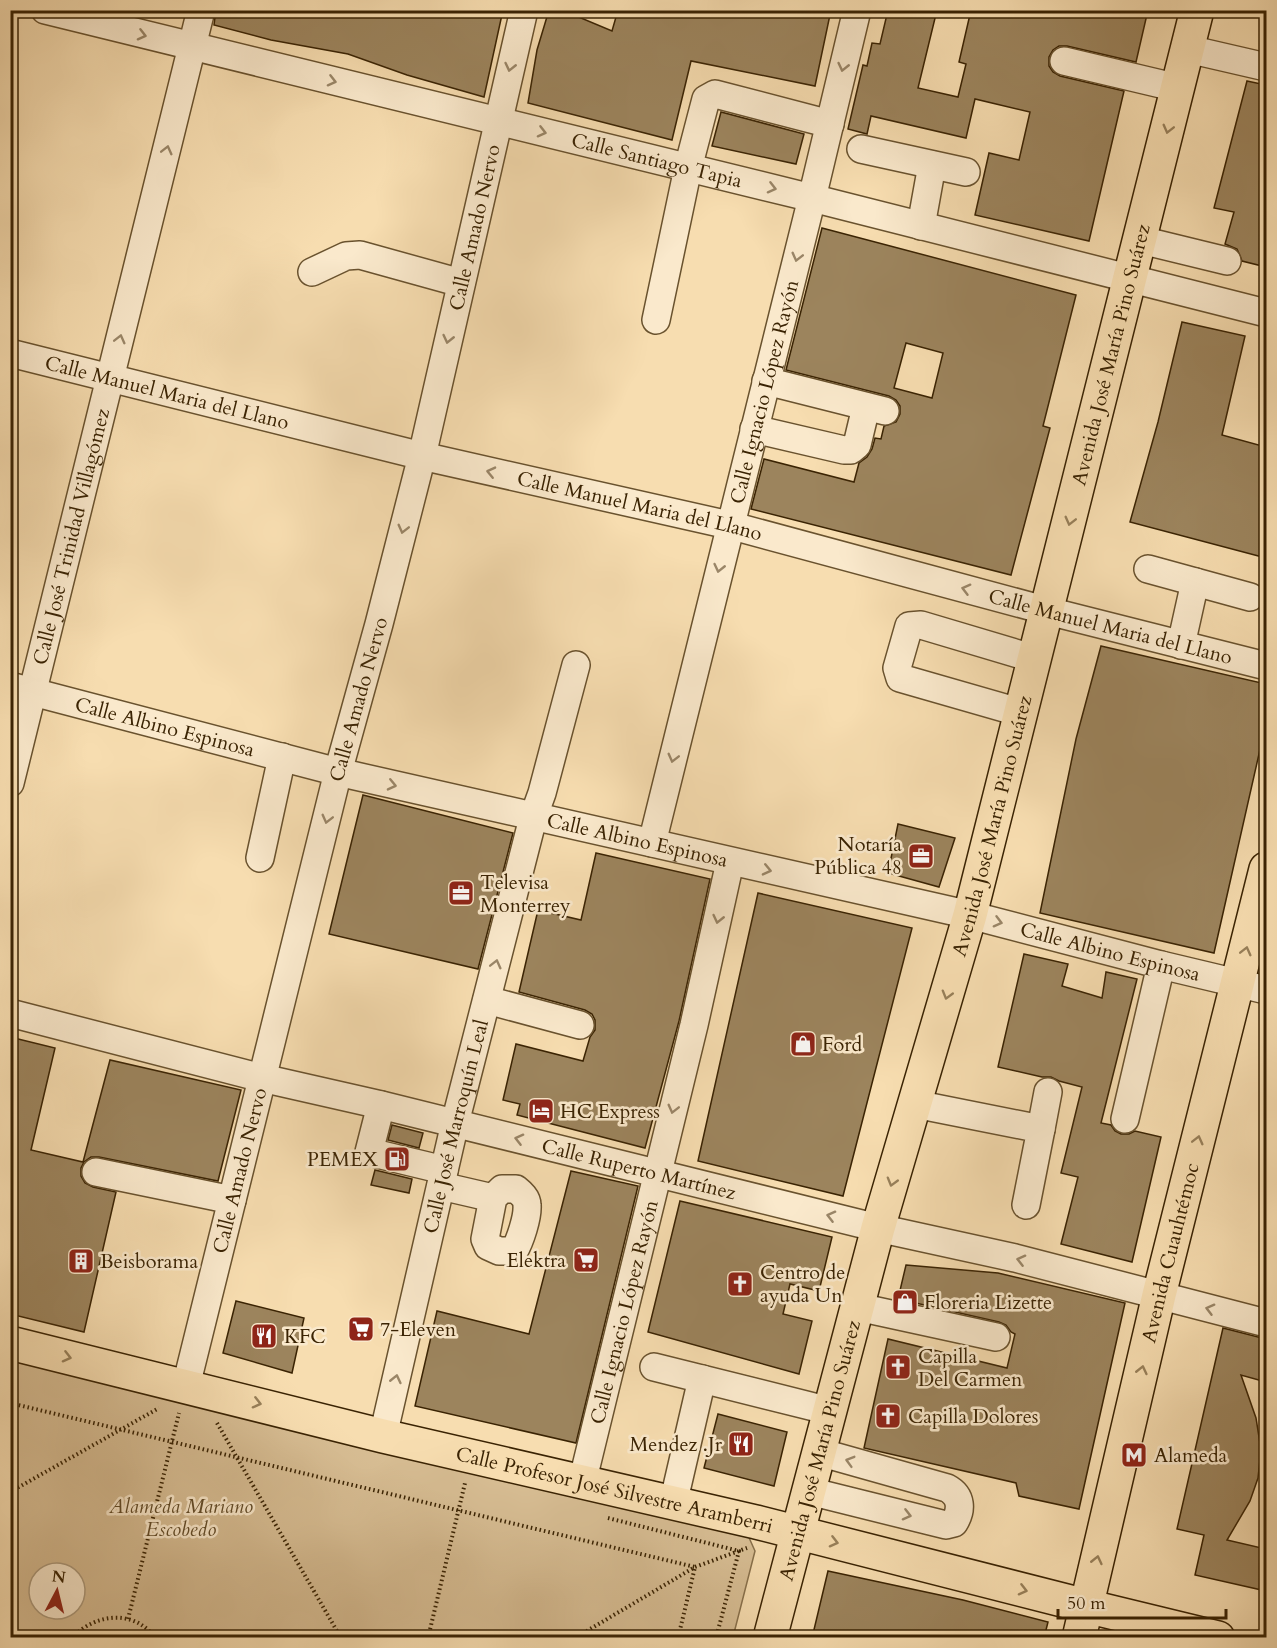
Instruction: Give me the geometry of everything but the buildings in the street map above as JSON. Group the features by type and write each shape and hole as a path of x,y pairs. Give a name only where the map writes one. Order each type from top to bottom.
{"main road":[{"name":"Avenida José María Pino Suárez","path":"770,1638 878,1228 970,915 1197,10"},
{"name":"Avenida Cuauhtémoc","path":"1079,1638 1159,1295 1252,986 1266,869"},
{"name":"Calle Profesor José Silvestre Aramberri","path":"10,1343 181,1405 383,1436 797,1533 1218,1638"}],"street":[{"name":"Calle Santiago Tapia","path":"45,10 812,198 1266,313"},
{"name":"Calle José Trinidad Villagómez","path":"10,783 22,689 111,378 201,10"},
{"name":"Calle Amado Nervo","path":"181,1405 338,772 422,456 524,10"},
{"name":"Calle Ignacio López Rayón","path":"652,843 857,10"},
{"path":"1188,49 1266,68"},
{"path":"1064,61 1178,88"},
{"path":"656,320 688,168 706,99 715,94 830,124"},
{"path":"861,149 966,172"},
{"path":"921,226 932,165"},
{"path":"1141,240 1215,258 1193,294"},
{"path":"312,273 346,256 360,255 461,283"},
{"name":"Calle Manuel Maria del Llano","path":"10,353 422,456 729,525 1048,611 1266,666"},
{"path":"754,429 851,450 857,445 876,409 766,381"},
{"path":"1148,568 1250,597"},
{"path":"1181,645 1195,582"},
{"path":"1022,713 900,678 897,668 909,626 921,625 1035,659"},
{"name":"Calle José Marroquín Leal","path":"383,1436 455,1123 533,818 542,793 576,665"},
{"name":"Calle Albino Espinosa","path":"22,689 338,772 533,818 970,915 1161,965 1252,986"},
{"path":"260,858 282,757"},
{"name":"Calle Ignacio López Rayón","path":"582,1483 694,1025 730,862"},
{"path":"1125,1119 1161,965"},
{"path":"487,1000 580,1025"},
{"name":"Calle Ruperto Martínez","path":"10,1013 262,1078 455,1123 878,1228 1016,1258 1266,1323"},
{"path":"1026,1205 1048,1092"},
{"path":"915,1104 1041,1129"},
{"path":"381,1105 369,1152 493,1198"},
{"path":"96,1172 232,1200"},
{"path":"858,1307 996,1337"},
{"path":"654,1367 830,1411"},
{"path":"673,1504 702,1379"},
{"path":"809,1491 946,1525 954,1523 958,1515 959,1501 956,1494 947,1488 819,1452"}],"path":[{"path":"10,1403 695,1567"},
{"path":"10,1492 161,1407 150,1404"},
{"path":"128,1619 181,1405"},
{"path":"227,1423 216,1420 341,1638"},
{"path":"428,1638 465,1483 476,1486"},
{"path":"602,1517 739,1551"},
{"path":"575,1638 695,1567 748,1548"},
{"path":"716,1638 739,1551"},
{"path":"678,1638 695,1567"},
{"path":"72,1638 84,1626 98,1619 112,1617 128,1619 141,1625 155,1638"}],"green space":[{"name":"Alameda Mariano Escobedo","path":"11,1352 746,1531 755,1551 733,1637 11,1637"}],"place":[{"name":"Notaría Pública 48","path":"921,856"},
{"name":"Televisa Monterrey","path":"461,893"},
{"name":"Ford","path":"803,1044"},
{"name":"HC Express","path":"541,1111"},
{"name":"PEMEX","path":"397,1159"},
{"name":"Elektra","path":"586,1260"},
{"name":"Beisborama","path":"81,1261"},
{"name":"Centro de ayuda Un","path":"740,1284"},
{"name":"Floreria Lizette","path":"905,1302"},
{"name":"7-Eleven","path":"361,1329"},
{"name":"KFC","path":"264,1336"},
{"name":"Capilla Del Carmen","path":"898,1367"},
{"name":"Capilla Dolores","path":"888,1416"},
{"name":"Mendez .Jr","path":"741,1444"},
{"name":"Alameda","path":"1134,1455"}]}
